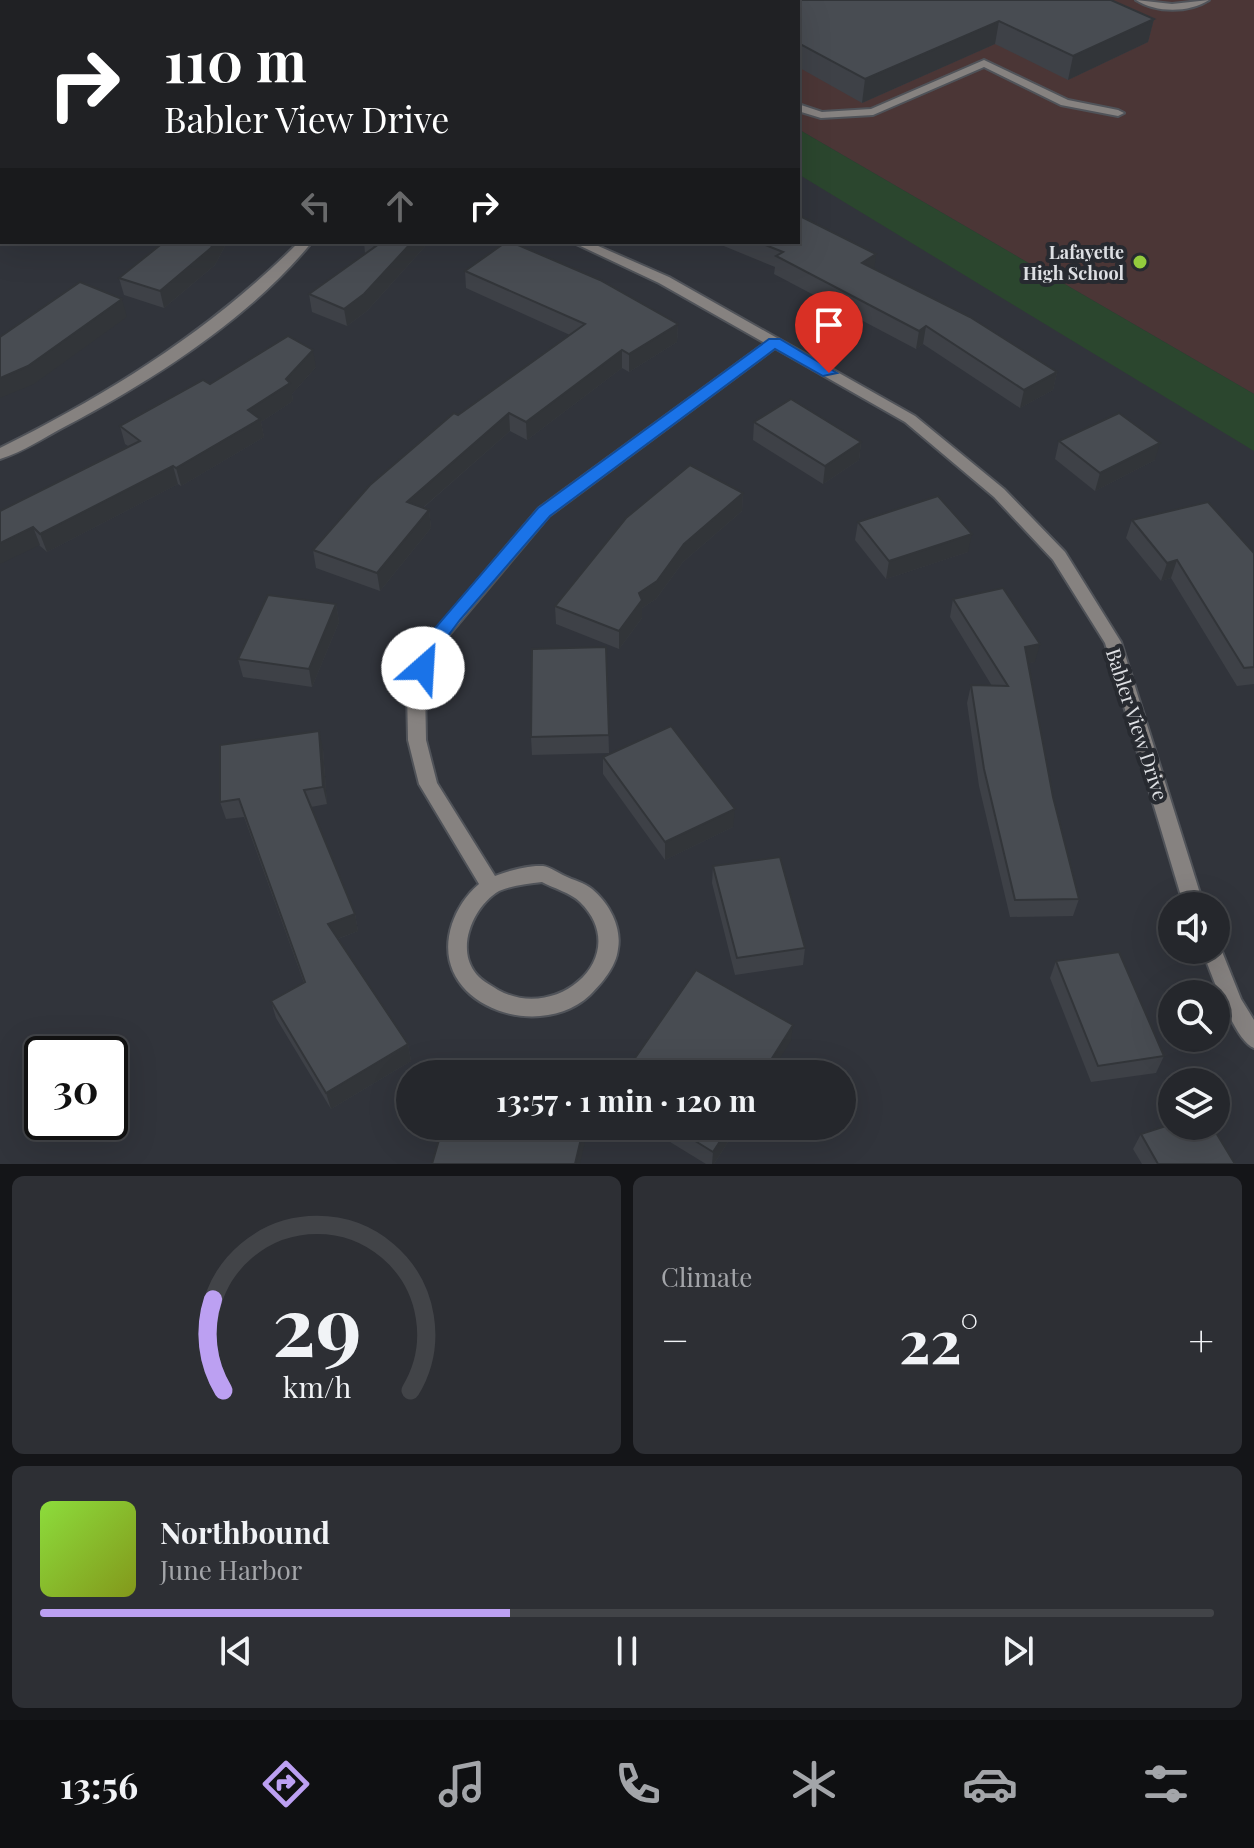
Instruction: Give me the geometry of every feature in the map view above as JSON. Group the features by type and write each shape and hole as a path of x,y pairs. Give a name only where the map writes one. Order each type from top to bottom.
{"street":[{"path":"1141,0 1163,8 1188,7 1204,0"},
{"path":"800,108 821,115 873,112 984,63 1065,103 1118,113"},
{"path":"0,454 84,414 147,375 265,286 304,244"},
{"name":"Babler View Drive","path":"583,244 664,280 910,419 999,493 1059,556 1113,642 1190,892"},
{"path":"491,887 428,784 417,740 416,689 430,646 544,512 775,342"},
{"path":"543,874 566,881 592,897 606,916 611,939 607,962 591,986 568,1002 514,1009 489,999 471,984 459,963 457,940 464,917 491,887 543,874"},
{"path":"1218,964 1233,1003 1254,1039"}],"shaded area":[{"name":"Lafayette High School","path":"800,0 1254,0 1254,394 800,130"}],"green space":[{"path":"800,130 1254,394 1254,451 800,175"}],"building":[{"path":"800,0 1111,0 1154,19 1073,56 999,21 865,79 800,44"},
{"path":"800,216 876,254 862,263 970,317 1057,372 1024,390 926,326 919,331 776,256 783,252 763,244 800,244"},
{"path":"162,244 213,244 160,291 119,278"},
{"path":"370,244 410,244 364,294 344,309 309,294 376,246"},
{"path":"503,244 516,244 600,280 678,324 629,354 622,350 526,422 509,413 407,502 429,510 377,573 313,550 370,485 454,413 458,415 585,324 465,271"},
{"path":"80,282 122,299 28,366 0,378 0,337"},
{"path":"288,336 313,350 286,379 290,383 248,410 260,419 176,468 173,466 40,534 33,527 0,543 0,511 140,441 120,426 203,380 210,384"},
{"path":"791,399 861,442 825,466 754,422"},
{"path":"1119,413 1160,443 1100,473 1059,441"},
{"path":"690,465 743,493 684,544 657,581 639,593 642,600 619,631 555,606 626,518"},
{"path":"938,496 972,534 889,561 858,522"},
{"path":"1208,502 1254,553 1254,667 1244,668 1177,560 1167,563 1132,520"},
{"path":"1003,588 1040,644 1025,647 1053,797 1079,899 1015,900 984,769 971,685 1008,686 953,599"},
{"path":"268,595 336,604 309,669 238,659"},
{"path":"606,647 609,735 531,737 532,649"},
{"path":"671,726 735,809 665,842 603,757"},
{"path":"319,731 323,787 304,790 355,914 328,924 408,1044 326,1093 271,1001 305,982 239,799 220,802 220,745"},
{"path":"780,857 805,948 737,958 713,866"},
{"path":"1119,952 1158,1042 1158,1052 1164,1056 1098,1066 1056,961"},
{"path":"696,970 793,1025 771,1060 634,1060"},
{"path":"1158,1129 1158,1140 1220,1140 1235,1164 1158,1164 1141,1134"},
{"path":"439,1140 581,1140 575,1164 432,1164"},
{"path":"694,1140 721,1140 713,1152"}],"place":[{"name":"Lafayette High School","path":"1140,262"}],"route":[{"path":"423,668 430,646 453,615 544,512 775,342 829,373"}]}
